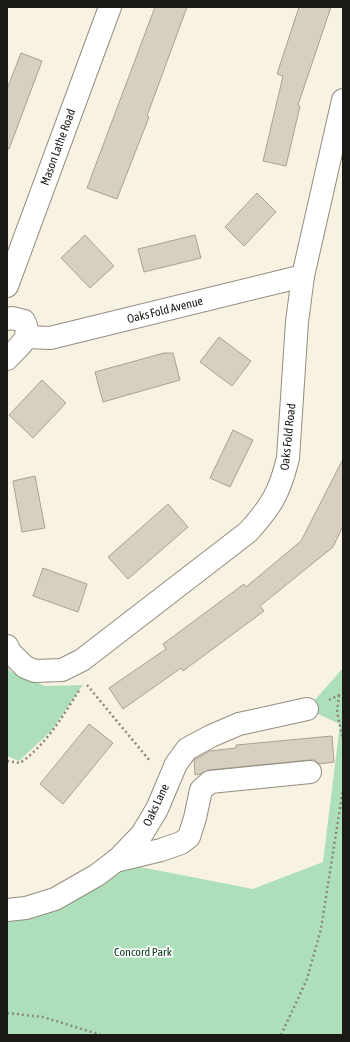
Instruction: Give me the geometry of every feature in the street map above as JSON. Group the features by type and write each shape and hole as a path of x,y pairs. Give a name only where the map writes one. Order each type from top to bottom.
{"street":[{"name":"Mason Lathe Road","path":"7,286 110,7"},
{"name":"Oaks Fold Road","path":"7,646 10,652 25,667 35,671 62,670 82,660 248,532 263,515 274,498 283,478 288,458 297,322 303,276 322,186 343,100"},
{"name":"Oaks Fold Avenue","path":"27,337 50,338 303,276"},
{"path":"7,320 12,318 24,321 28,328 27,337 7,359"},
{"name":"Oaks Lane","path":"7,910 26,908 55,899 97,875 114,862 142,834 157,809 167,782 176,764 187,749 211,736 240,724 307,709"},
{"path":"114,862 181,844 189,837 201,790 210,782 310,772"}],"path":[{"path":"71,666 167,782"},
{"path":"7,761 20,763 30,756 55,728 85,682"},
{"path":"339,696 337,712 343,740"},
{"path":"282,1035 306,979 321,929 343,789"},
{"path":"7,1013 43,1017 101,1035"}],"green space":[{"path":"7,666 10,671 45,686 83,685 51,731 19,761 7,756"},
{"name":"Concord Park","path":"343,668 343,1035 7,1035 7,917 130,865 253,889 323,862 340,724 307,709"}],"building":[{"path":"155,7 187,7 147,116 149,117 117,199 87,188"},
{"path":"299,7 331,7 298,105 300,106 286,166 263,161 283,76 277,74"},
{"path":"21,53 42,61 9,149 7,149 7,89"},
{"path":"257,193 276,212 244,246 225,227"},
{"path":"85,235 114,266 90,288 61,258"},
{"path":"195,235 201,258 144,272 138,249"},
{"path":"219,337 251,361 232,386 200,362"},
{"path":"164,353 173,353 180,380 103,402 95,372"},
{"path":"42,380 66,403 33,438 9,415"},
{"path":"233,430 253,440 230,487 210,478"},
{"path":"343,459 343,526 333,547 260,606 264,611 183,671 181,668 123,709 109,688 166,649 163,644 244,584 246,587 301,541"},
{"path":"35,476 45,528 22,532 13,481"},
{"path":"168,504 188,527 128,579 108,557"},
{"path":"43,568 87,584 78,612 33,596"},
{"path":"89,724 113,743 63,804 40,784"},
{"path":"332,736 334,762 319,764 315,760 309,760 209,770 195,775 194,760 210,751 236,748 236,745"}]}
